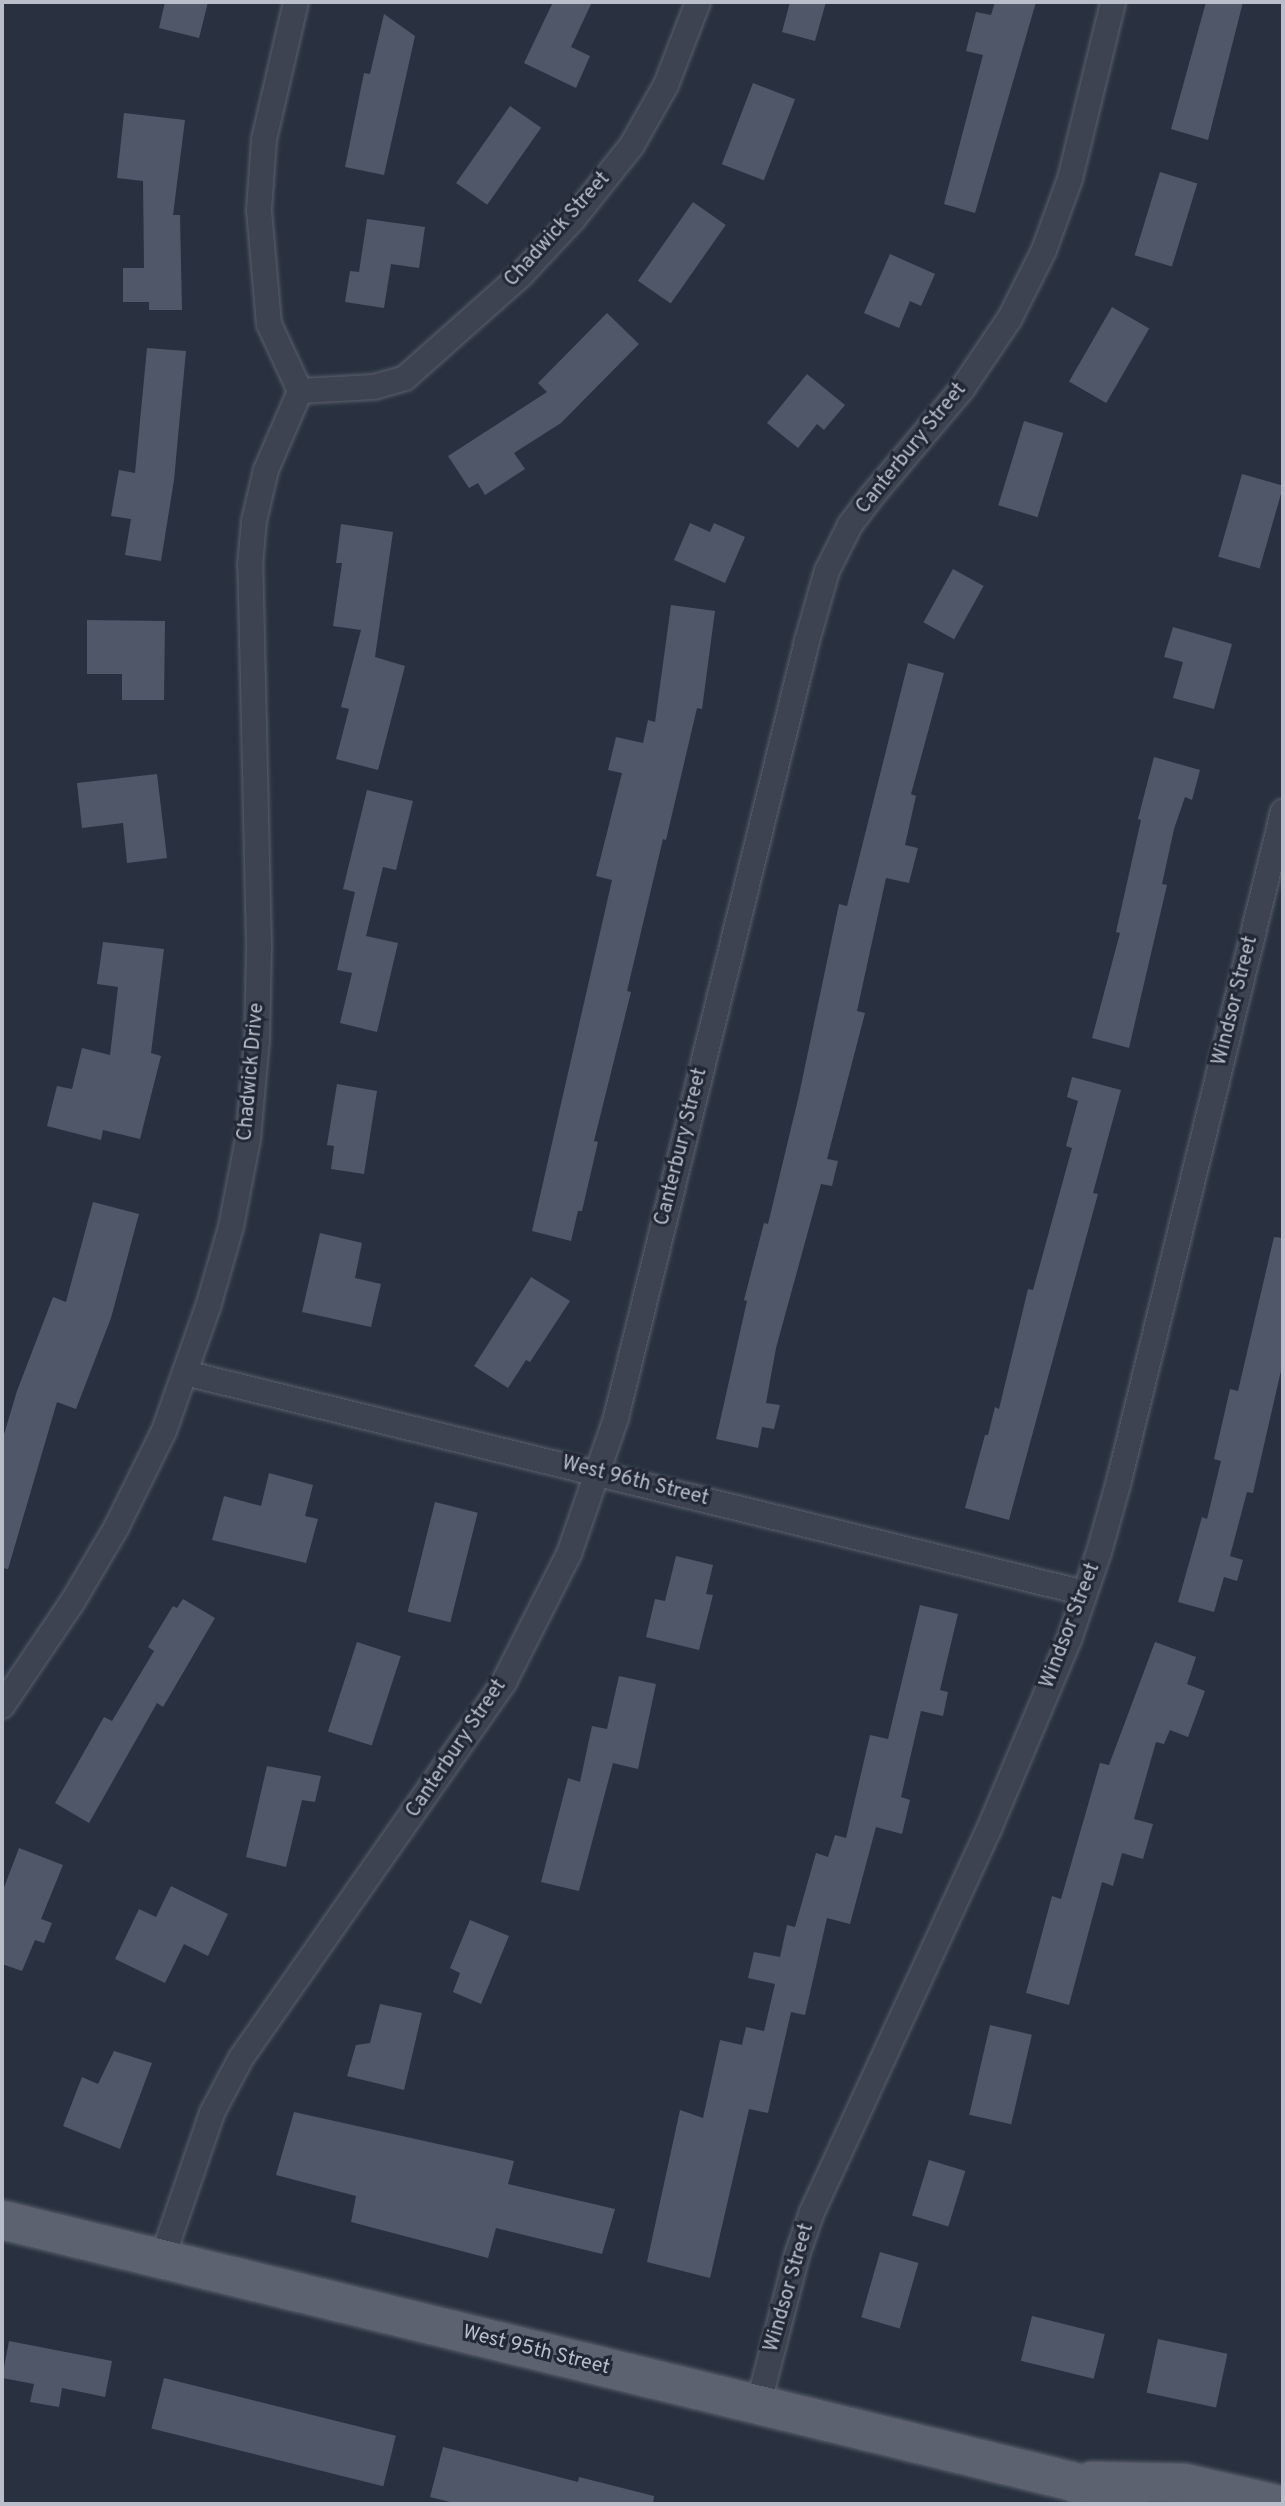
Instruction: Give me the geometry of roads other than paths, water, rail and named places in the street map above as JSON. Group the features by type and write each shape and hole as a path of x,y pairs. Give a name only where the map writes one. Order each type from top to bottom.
{"main road":[{"name":"West 95th Street","path":"2,2220 758,2406 1067,2492 1129,2504"},
{"name":"West 95th Street","path":"1067,2492 1184,2483 1274,2504"}],"street":[{"path":"296,2 264,140 259,210 263,285 269,324 300,391"},
{"name":"Chadwick Street","path":"300,391 374,387 405,378 520,276 574,218 632,145 666,85 698,2"},
{"name":"Canterbury Street","path":"162,2259 212,2113 241,2058 504,1682 569,1554 616,1418 807,641 827,571 850,525 962,389 1010,318 1044,250 1070,179 1113,2"},
{"name":"Chadwick Drive","path":"2,1706 73,1601 116,1528 164,1431 231,1227 248,1139 257,1041 259,947 250,565 254,521 266,470 300,391"},
{"name":"Windsor Street","path":"758,2406 797,2255 812,2212 989,1829 1085,1593 1119,1481 1283,812"},
{"name":"West 96th Street","path":"185,1373 1085,1593"}]}
